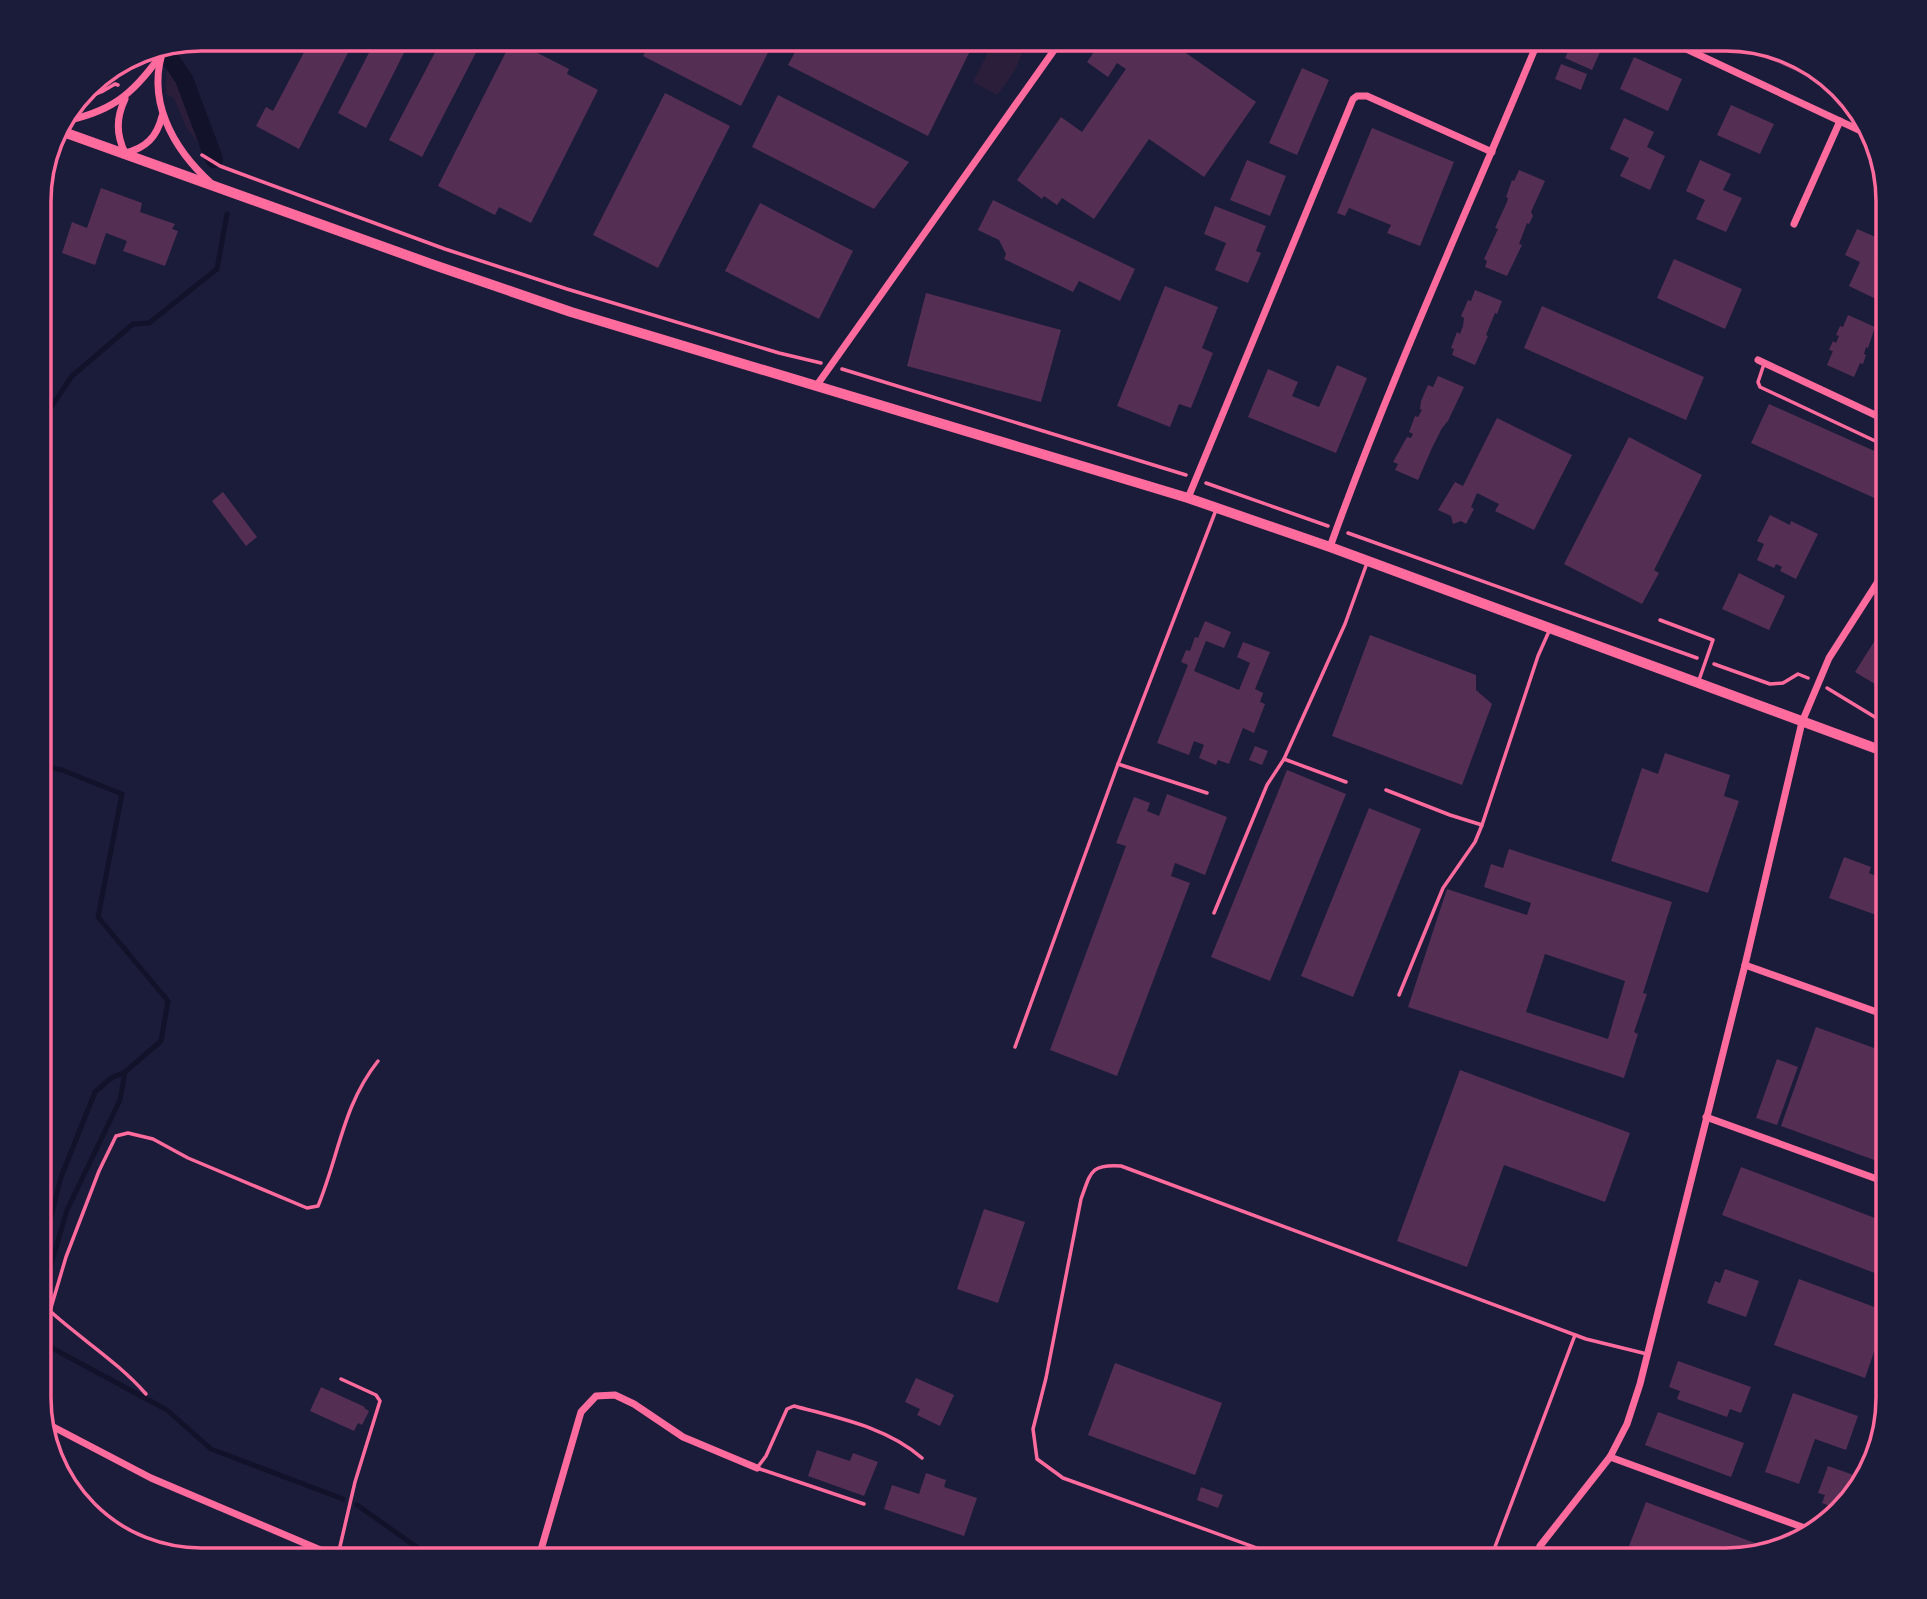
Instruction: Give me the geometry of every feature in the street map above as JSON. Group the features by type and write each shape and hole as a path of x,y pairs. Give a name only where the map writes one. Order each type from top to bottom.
{"street":[{"path":"817,385 1053,51"},
{"path":"1330,547 1394,382 1534,51"},
{"path":"1692,51 1858,130"},
{"path":"125,153 146,145 160,127 162,116 158,84 163,56"},
{"path":"75,119 125,98 158,57"},
{"path":"1188,498 1353,99 1367,96 1492,152"},
{"path":"125,98 120,109 117,131 125,153"},
{"path":"162,116 183,153 212,184"},
{"path":"1794,224 1840,121"},
{"path":"67,133 571,312 1188,498 1330,547 1876,749"},
{"path":"1761,361 1876,415"},
{"path":"1539,1548 1610,1457 1627,1424 1745,965 1802,722 1818,682 1847,628 1876,584"},
{"path":"1745,965 1876,1013"},
{"path":"1706,1117 1876,1179"},
{"path":"541,1548 581,1412 596,1396 615,1395 684,1437 757,1468"},
{"path":"54,1427 151,1478 315,1548"},
{"path":"1610,1457 1802,1527"}],"lane":[{"path":"1761,361 1758,382 1760,387 1876,441"},
{"path":"1015,1047 1118,764 1216,508"},
{"path":"1214,914 1267,785 1284,759 1345,624 1368,561"},
{"path":"1660,620 1713,640 1698,682"},
{"path":"1399,995 1443,888 1475,842 1538,656 1551,628"},
{"path":"1284,759 1346,782"},
{"path":"1118,764 1208,793"},
{"path":"1386,790 1450,816 1482,825"},
{"path":"1257,1548 1063,1478 1037,1458 1033,1429 1046,1378 1081,1199 1095,1168 1103,1165 1121,1166 1575,1335 1647,1354"},
{"path":"1495,1548 1575,1335"},
{"path":"341,1380 376,1395 380,1401 355,1482 343,1548"},
{"path":"864,1504 757,1468 766,1456 787,1409 794,1406 880,1431 910,1447 922,1458"}],"path":[{"path":"199,153 220,166 445,249 581,293 830,366 1196,479 1770,684 1783,683 1798,674 1818,682 1876,718"},
{"path":"51,1308 66,1257 99,1171 116,1136 128,1133 153,1139 188,1158 307,1208 318,1206 332,1172 341,1132 355,1095 378,1061"},
{"path":"51,1312 78,1337 128,1373 146,1394"}],"shaded area":[{"path":"989,51 1022,51 1011,76 997,95 973,82"},
{"path":"167,62 187,95 209,157 186,127 174,98 166,94"}],"building":[{"path":"305,51 349,51 299,149 256,126 266,107 273,111"},
{"path":"370,51 405,51 366,128 338,113"},
{"path":"436,51 477,51 422,157 389,140"},
{"path":"506,51 534,51 569,69 567,74 598,90 531,223 499,207 495,215 438,186"},
{"path":"646,51 769,51 741,106 643,56"},
{"path":"796,51 970,51 928,136 788,65"},
{"path":"1095,51 1183,51 1256,102 1204,177 1149,139 1094,219 1062,198 1057,205 1044,196 1042,199 1017,180 1061,117 1082,132 1126,69 1117,63 1108,77 1087,62"},
{"path":"1568,51 1600,51 1592,70 1565,58"},
{"path":"1761,55 1784,62 1814,79"},
{"path":"1634,57 1682,79 1668,111 1620,89"},
{"path":"1561,64 1587,74 1581,90 1555,79"},
{"path":"1302,68 1329,80 1297,155 1269,143"},
{"path":"665,93 730,126 658,268 593,235"},
{"path":"778,95 909,162 874,209 752,147"},
{"path":"1731,105 1774,124 1760,154 1717,135"},
{"path":"1624,118 1654,132 1647,147 1665,156 1650,190 1620,176 1629,158 1610,149"},
{"path":"1372,128 1454,162 1420,246 1387,233 1391,225 1349,208 1345,216 1337,213"},
{"path":"1247,160 1286,176 1270,216 1230,200"},
{"path":"1700,160 1731,174 1723,190 1742,198 1726,232 1696,219 1705,200 1686,191"},
{"path":"1519,170 1545,181 1531,212 1533,216 1529,224 1527,223 1519,244 1522,245 1507,276 1485,267 1487,261 1484,259 1498,229 1495,228 1507,202 1512,180 1514,181"},
{"path":"101,188 142,203 140,212 175,224 172,229 178,231 165,266 123,251 127,241 106,233 95,265 62,253 72,222 87,228"},
{"path":"993,200 1135,269 1120,301 1079,281 1073,292 1004,259 1006,254 999,240 978,230"},
{"path":"760,203 853,251 819,319 725,271"},
{"path":"1215,206 1266,226 1256,251 1261,253 1248,283 1215,270 1226,243 1204,234"},
{"path":"1857,229 1876,237 1876,299 1849,286 1860,262 1845,255"},
{"path":"1674,259 1742,289 1725,329 1657,298"},
{"path":"1165,286 1218,307 1202,348 1213,353 1191,408 1179,404 1170,427 1117,406"},
{"path":"1475,290 1502,301 1475,365 1452,355 1454,349 1451,348 1457,332 1460,334 1463,326 1464,318 1461,316"},
{"path":"926,293 1061,330 1041,402 907,366"},
{"path":"1542,306 1704,377 1686,420 1524,348"},
{"path":"1848,315 1875,327 1868,348 1866,347 1863,364 1860,363 1854,377 1827,365 1833,351 1829,350 1833,341 1836,343 1839,336 1836,335"},
{"path":"1337,365 1367,378 1336,453 1248,417 1268,369 1298,382 1292,396 1319,407"},
{"path":"1438,376 1464,387 1418,480 1395,470 1398,464 1393,462 1407,437 1411,438 1413,434 1409,432 1415,416 1418,417 1422,410 1421,401 1428,385 1433,387"},
{"path":"1769,404 1876,452 1876,499 1751,443"},
{"path":"1497,418 1572,455 1534,530 1495,511 1499,504 1477,493 1471,507 1474,509 1466,524 1461,521 1453,524 1451,516 1438,510 1455,482 1463,486"},
{"path":"1629,437 1702,475 1654,570 1659,573 1642,604 1564,564"},
{"path":"223,492 257,537 246,546 212,501"},
{"path":"1770,515 1790,525 1791,521 1818,534 1796,579 1780,571 1782,567 1776,564 1774,568 1757,560 1764,544 1757,541"},
{"path":"1739,573 1785,596 1769,630 1722,609"},
{"path":"1205,621 1231,632 1224,648 1206,641 1194,671 1239,690 1250,663 1237,657 1243,642 1270,652 1255,689 1263,693 1260,702 1265,704 1254,733 1243,728 1229,764 1218,760 1216,765 1199,758 1204,745 1194,741 1189,755 1157,743 1188,665 1181,662 1186,650 1190,651 1195,637 1198,638"},
{"path":"1370,635 1476,675 1476,690 1492,704 1462,785 1332,736"},
{"path":"1876,639 1876,685 1855,672"},
{"path":"1255,746 1268,751 1262,765 1249,760"},
{"path":"1665,753 1730,775 1724,796 1739,801 1708,893 1611,861 1642,768 1658,774"},
{"path":"1287,770 1346,794 1270,981 1211,957"},
{"path":"1167,794 1227,817 1205,875 1175,863 1171,876 1190,883 1117,1076 1050,1050 1126,846 1116,843 1134,797 1150,803 1147,811 1159,816"},
{"path":"1369,808 1421,829 1353,997 1301,976"},
{"path":"1509,849 1672,902 1643,993 1647,994 1634,1032 1638,1034 1624,1078 1408,1007 1447,889 1527,915 1531,903 1484,887 1491,864 1503,868","holes":["1545,954 1625,981 1608,1039 1526,1012"]},
{"path":"1844,857 1871,867 1869,873 1876,876 1876,915 1829,898"},
{"path":"1816,1027 1876,1049 1876,1161 1781,1126"},
{"path":"1777,1059 1798,1067 1777,1125 1756,1118"},
{"path":"1460,1070 1630,1133 1605,1202 1504,1165 1467,1267 1397,1241"},
{"path":"1741,1167 1876,1218 1876,1273 1722,1215"},
{"path":"984,1209 1025,1222 998,1303 957,1289"},
{"path":"1725,1269 1759,1281 1746,1317 1707,1303 1715,1281 1720,1283"},
{"path":"1799,1279 1876,1308 1876,1346 1865,1378 1774,1345"},
{"path":"1678,1361 1751,1387 1741,1413 1730,1409 1727,1417 1677,1399 1680,1391 1669,1387"},
{"path":"1115,1363 1222,1403 1195,1475 1088,1435"},
{"path":"916,1378 954,1395 940,1426 917,1415 920,1409 905,1402"},
{"path":"321,1387 365,1407 369,1411 362,1425 358,1423 354,1431 310,1411"},
{"path":"1793,1393 1858,1416 1846,1450 1815,1439 1799,1484 1765,1472"},
{"path":"1658,1412 1744,1443 1731,1477 1645,1445"},
{"path":"817,1450 850,1461 853,1453 878,1462 864,1496 808,1476"},
{"path":"1828,1466 1855,1475 1830,1506 1822,1503 1825,1495 1818,1493"},
{"path":"926,1473 946,1480 944,1487 977,1498 964,1536 884,1509 892,1485 919,1494"},
{"path":"1201,1487 1223,1495 1218,1508 1197,1500"},
{"path":"1646,1502 1759,1544 1736,1548 1629,1546"}],"waterway":[{"path":"171,60 184,79 214,159"},
{"path":"51,407 72,376 133,324 149,323 217,269 227,214"},
{"path":"51,768 122,794 98,917 168,1001 161,1041 125,1072 120,1100 67,1210 51,1265"},
{"path":"51,1217 61,1177 95,1092 111,1078 125,1072"},
{"path":"51,1347 167,1410 211,1449 343,1499"},
{"path":"357,1505 418,1548"}]}
